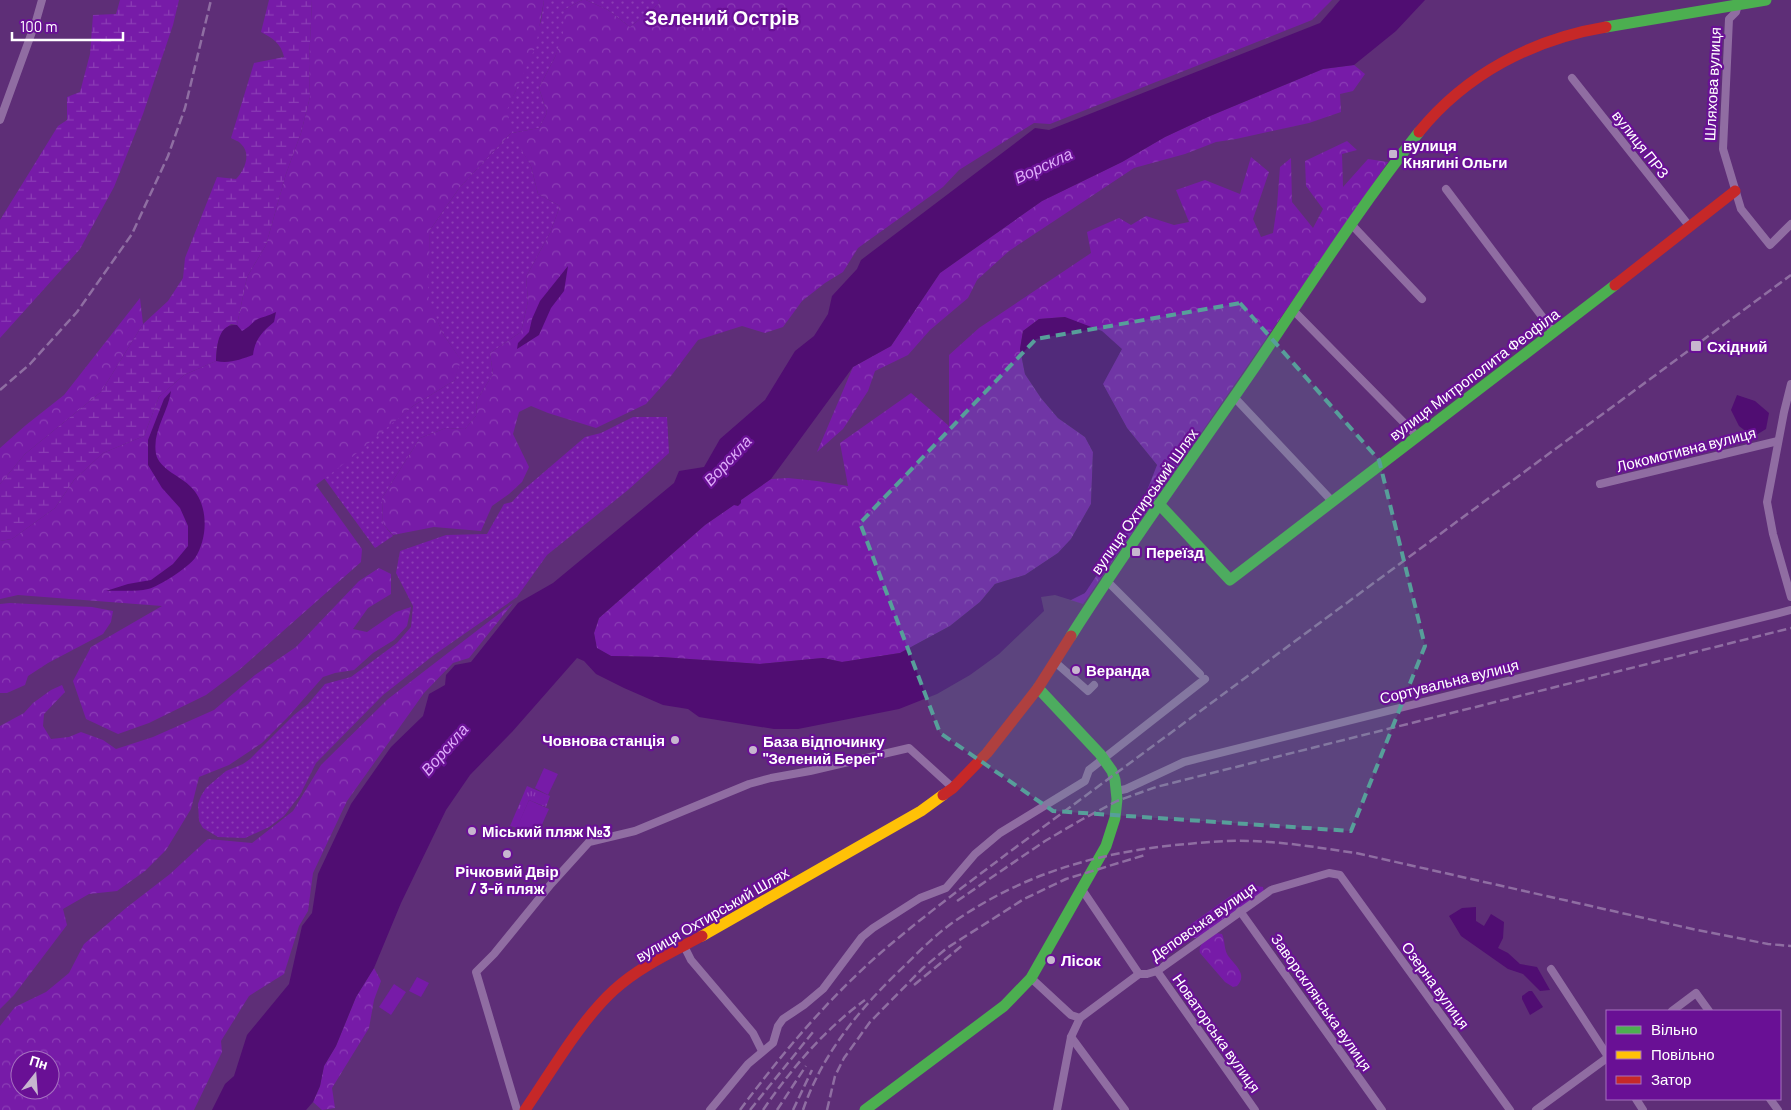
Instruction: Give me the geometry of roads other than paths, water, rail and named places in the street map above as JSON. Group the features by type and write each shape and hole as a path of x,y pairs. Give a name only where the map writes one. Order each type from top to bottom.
{"main road":[{"name":"вулиця Охтирський Шлях","path":"525,1110 592,1012 615,990 654,962 921,810 952,788 987,753 1038,688 1106,580 1389,170 1429,120 1467,85 1503,61 1544,42 1593,30 1766,0"},
{"name":"вулиця Митрополита Феофіла","path":"1159,504 1230,580 1735,191"},
{"path":"865,1110 1004,1006 1031,978 1106,846 1116,816 1117,791 1111,770 1104,759 1059,708 1038,688"}],"street":[{"path":"0,120 42,0"},
{"name":"Шляхова вулиця","path":"1738,5 1736,12 1729,19 1723,149 1741,209 1770,245 1791,224"},
{"name":"вулиця ПРЗ","path":"1572,78 1690,227"},
{"path":"1446,189 1553,331"},
{"path":"1351,224 1422,299"},
{"path":"1293,310 1417,436"},
{"path":"1791,384 1787,412 1778,441 1767,502 1773,534 1791,597"},
{"path":"1234,397 1332,501"},
{"name":"Локомотивна вулиця","path":"1600,484 1778,441"},
{"path":"710,1110 748,1064 773,1043 778,1026 783,1019 804,1005 823,988 862,938 873,928 920,898 946,888 975,854 1000,834 1085,781 1089,770 1202,676 1106,580"},
{"name":"Сортувальна вулиця","path":"1117,791 1126,789 1184,762 1791,610"},
{"path":"1055,662 1088,691 1094,685"},
{"path":"517,1110 476,972 494,954 551,884 589,842 634,831 749,784 909,748 952,788"},
{"name":"Деповська вулиця","path":"1057,1110 1071,1037 1080,1018 1139,974 1157,971 1271,890 1329,873 1340,876"},
{"name":"Озерна вулиця","path":"1340,876 1510,1110"},
{"name":"Деповська вулиця","path":"1081,888 1139,974"},
{"name":"Заворсклянська вулиця","path":"1240,911 1382,1110"},
{"path":"684,946 691,960 753,1033 762,1051"},
{"path":"1551,969 1606,1055"},
{"name":"Новаторська вулиця","path":"1157,971 1255,1110"},
{"path":"1031,978 1070,1015 1080,1018"},
{"path":"1673,1010 1696,993 1708,1010"},
{"path":"1071,1037 1125,1110"},
{"path":"1536,1110 1606,1058"}],"water":[{"name":"Ворскла","path":"1340,0 1425,0 1396,31 1354,65 1323,69 1165,137 1122,162 1042,201 940,273 891,346 853,367 771,479 741,500 738,506 734,505 705,525 599,618 594,633 597,648 611,656 661,657 760,664 823,658 842,662 900,653 950,626 980,602 995,584 1025,575 1058,553 1071,539 1091,504 1093,452 1085,437 1058,418 1041,398 1025,374 1020,349 1023,331 1039,319 1065,317 1102,331 1122,349 1103,384 1127,428 1157,465 1139,511 1085,593 1071,600 1055,595 1041,597 1044,611 999,654 970,675 937,694 899,709 798,729 774,729 699,717 688,709 663,705 624,688 596,674 584,661 577,658 512,732 470,775 446,810 401,903 374,968 356,997 336,1046 324,1066 320,1086 313,1102 306,1110 212,1110 225,1084 234,1076 247,1035 289,984 302,926 312,913 318,874 351,804 391,747 423,716 429,694 445,685 446,675 455,665 471,662 518,603 553,583 674,483 679,471 704,467 720,439 765,400 795,351 814,336 828,314 832,296 857,269 861,260 1035,128 1049,130 1320,23"},
{"path":"568,266 564,291 551,308 539,335 517,349 518,343 529,332 532,319 540,301"},
{"path":"276,312 274,322 257,340 253,355 231,361 216,361 219,337 225,328 230,325 237,325 242,331 256,320"},
{"path":"171,391 156,438 156,454 161,464 187,483 197,494 204,512 205,522 202,541 192,562 159,585 143,590 106,591 128,584 151,580 173,564 188,546 188,526 180,508 162,488 148,465 148,440 164,399"},
{"path":"1737,395 1755,401 1769,413 1766,429 1753,437 1739,426 1731,410"},
{"path":"1476,907 1476,921 1484,926 1491,914 1504,922 1503,938 1498,948 1508,953 1520,964 1537,967 1550,990 1540,991 1523,974 1508,969 1461,936 1449,916 1462,908"},
{"path":"1532,991 1543,1007 1530,1015 1522,999 1522,996"}],"railway":[{"path":"0,390 30,364 77,312 132,234 168,156 185,108 211,0"},
{"path":"740,1110 794,1042 833,998 875,958 924,917 1791,275"},
{"path":"957,901 1045,841 1081,820 1117,801 1156,787 1791,628"},
{"path":"803,1110 819,1072 854,1020 881,989 947,927 981,905 1033,879 1088,861 1145,849 1222,841 1241,841 1290,844 1356,853 1697,930 1768,944 1791,946"},
{"path":"827,1110 835,1076 844,1058 870,1022 923,968 947,948 1024,899 1066,879 1145,855"},
{"path":"914,985 964,944"},
{"path":"763,1110 785,1079 822,1037 865,1000"},
{"path":"750,1110 813,1032"},
{"path":"777,1110 806,1066"},
{"path":"793,1110 812,1070"}],"place":[{"name":"вулиця Княгині Ольги","path":"1393,154"},
{"name":"Східний","path":"1696,346"},
{"name":"Переїзд","path":"1136,552"},
{"name":"Веранда","path":"1076,670"},
{"name":"Човнова станція","path":"675,740"},
{"name":"База відпочинку \"Зелений Берег\"","path":"753,750"},
{"name":"Міський пляж №3","path":"472,831"},
{"name":"Річковий Двір / 3-й пляж","path":"507,854"},
{"name":"Лісок","path":"1051,960"}],"district":[{"name":"Зелений Острів","path":"722,17"}]}
